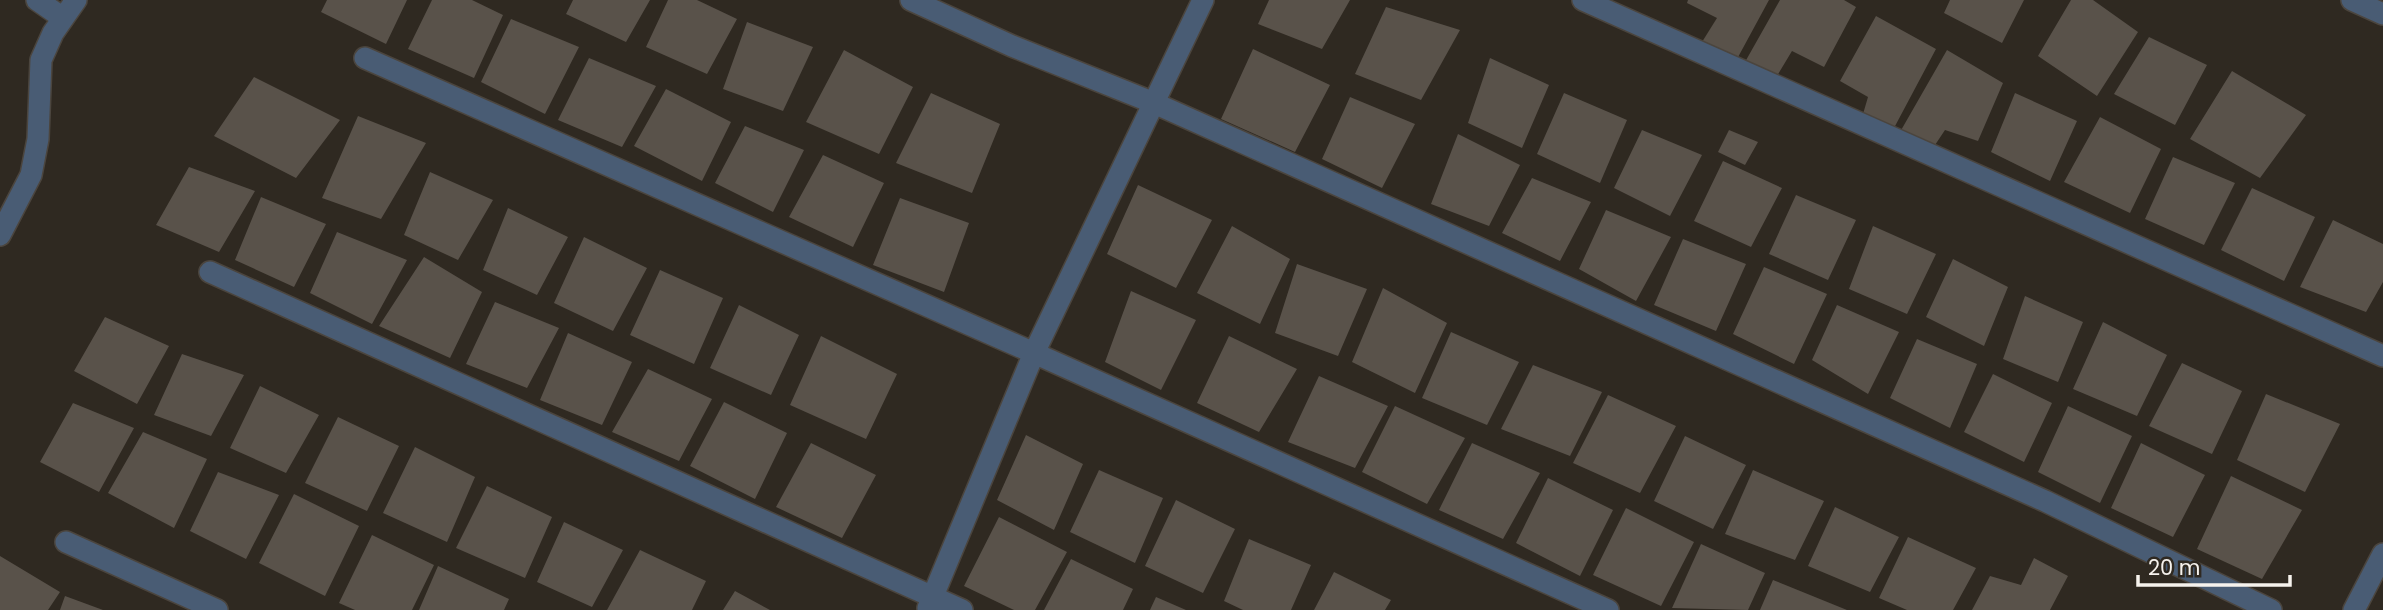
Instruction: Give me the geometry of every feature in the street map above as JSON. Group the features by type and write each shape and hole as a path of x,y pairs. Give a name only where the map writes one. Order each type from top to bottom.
{"street":[{"path":"37,0 63,18"},
{"path":"0,235 31,175 38,139 41,60 53,33 76,0"},
{"path":"911,0 1012,46 1154,103 2045,501 2271,610"},
{"path":"930,603 1034,353 1203,0"},
{"path":"1583,0 2383,356"},
{"path":"2352,0 2383,14"},
{"path":"365,58 1608,610"},
{"path":"209,272 930,603 962,610"},
{"path":"66,542 217,610"},
{"path":"2354,610 2383,554"}],"building":[{"path":"327,0 407,0 386,44 321,12"},
{"path":"432,0 472,0 503,15 474,78 408,49"},
{"path":"573,0 650,0 626,42 566,14"},
{"path":"668,0 697,0 737,19 707,74 646,47"},
{"path":"1269,0 1350,0 1322,49 1258,24"},
{"path":"1688,0 1769,0 1737,59 1702,42 1717,18 1687,3"},
{"path":"1780,0 1844,0 1856,7 1824,67 1792,51 1777,76 1745,62"},
{"path":"1950,0 2024,0 2002,43 1944,13"},
{"path":"2071,0 2093,0 2138,32 2097,96 2038,56"},
{"path":"1386,7 1460,30 1421,100 1355,74"},
{"path":"1876,16 1936,49 1894,128 1863,114 1868,97 1840,81"},
{"path":"511,19 579,47 545,114 481,82"},
{"path":"747,22 813,47 783,111 723,89"},
{"path":"2149,37 2207,65 2175,125 2114,94"},
{"path":"1253,49 1330,85 1295,152 1221,119"},
{"path":"844,50 913,87 879,154 806,122"},
{"path":"1947,50 2003,83 1978,141 1945,130 1933,148 1900,132"},
{"path":"589,58 656,86 622,147 558,120"},
{"path":"1490,58 1549,85 1522,148 1468,123"},
{"path":"2232,71 2306,115 2260,178 2190,139"},
{"path":"254,77 340,120 296,178 214,136"},
{"path":"666,89 731,122 702,181 634,146"},
{"path":"931,93 1000,124 972,193 896,163"},
{"path":"1564,93 1627,120 1600,183 1537,154"},
{"path":"2015,93 2077,121 2050,181 1991,152"},
{"path":"1350,97 1415,124 1382,188 1322,159"},
{"path":"358,116 426,143 381,219 322,198"},
{"path":"2100,117 2161,149 2130,213 2064,182"},
{"path":"745,126 804,150 773,212 715,183"},
{"path":"1642,130 1702,155 1670,216 1614,188"},
{"path":"1729,130 1758,142 1745,165 1718,152"},
{"path":"1458,134 1520,165 1489,226 1431,204"},
{"path":"823,155 884,183 853,247 789,217"},
{"path":"2173,157 2235,183 2204,245 2145,219"},
{"path":"1723,161 1782,188 1751,247 1694,221"},
{"path":"189,167 255,191 219,252 156,225"},
{"path":"430,172 493,200 458,260 404,235"},
{"path":"1532,178 1591,202 1560,261 1502,233"},
{"path":"1138,185 1212,220 1176,288 1107,254"},
{"path":"2252,188 2315,217 2284,281 2221,250"},
{"path":"1796,195 1856,220 1828,280 1769,254"},
{"path":"261,197 326,224 294,287 235,260"},
{"path":"900,198 969,223 944,292 873,265"},
{"path":"508,208 568,237 537,295 483,270"},
{"path":"1606,210 1671,237 1636,301 1579,269"},
{"path":"2333,220 2383,244 2383,282 2366,312 2300,287"},
{"path":"1232,226 1290,259 1260,324 1197,293"},
{"path":"1873,226 1936,254 1907,314 1849,289"},
{"path":"337,232 407,260 372,324 310,293"},
{"path":"584,237 647,268 613,331 554,303"},
{"path":"1683,239 1746,264 1716,331 1654,305"},
{"path":"424,257 482,292 450,358 379,326"},
{"path":"1953,259 2008,287 1984,346 1926,317"},
{"path":"1297,264 1367,289 1338,356 1275,333"},
{"path":"1764,267 1827,294 1794,364 1733,334"},
{"path":"660,270 723,298 694,364 630,335"},
{"path":"1383,288 1447,323 1415,393 1352,362"},
{"path":"1131,291 1196,320 1161,390 1105,362"},
{"path":"2025,296 2083,322 2058,382 2003,359"},
{"path":"495,302 559,328 527,388 466,364"},
{"path":"739,305 799,335 771,395 710,368"},
{"path":"1837,305 1899,332 1868,394 1812,360"},
{"path":"105,317 169,346 137,404 74,371"},
{"path":"2103,322 2167,355 2137,416 2073,389"},
{"path":"1451,332 1519,362 1487,425 1422,398"},
{"path":"568,333 632,362 602,425 540,400"},
{"path":"821,336 897,374 866,439 790,405"},
{"path":"1229,336 1297,369 1259,432 1197,403"},
{"path":"1917,339 1977,364 1950,428 1890,398"},
{"path":"182,354 244,375 211,436 154,415"},
{"path":"2182,363 2242,391 2212,454 2149,426"},
{"path":"1533,365 1602,392 1570,456 1501,429"},
{"path":"648,369 712,399 679,461 612,432"},
{"path":"1993,374 2052,403 2024,462 1964,432"},
{"path":"1319,376 1388,406 1355,468 1288,442"},
{"path":"260,386 319,415 286,473 230,448"},
{"path":"2266,394 2340,424 2305,492 2237,460"},
{"path":"1608,395 1676,426 1640,493 1573,463"},
{"path":"724,402 787,433 755,499 690,466"},
{"path":"73,403 134,428 99,492 40,462"},
{"path":"1395,406 1465,438 1427,504 1362,472"},
{"path":"2068,406 2132,436 2100,503 2038,472"},
{"path":"338,417 399,446 367,511 305,483"},
{"path":"143,432 207,459 174,528 108,493"},
{"path":"1026,435 1083,464 1054,530 997,500"},
{"path":"1685,436 1746,465 1713,529 1654,501"},
{"path":"811,443 876,475 842,538 776,507"},
{"path":"1472,443 1540,473 1503,539 1439,510"},
{"path":"2141,443 2205,475 2173,537 2111,508"},
{"path":"415,447 475,477 447,542 383,513"},
{"path":"1099,470 1163,498 1135,563 1070,532"},
{"path":"1753,470 1824,501 1795,560 1725,534"},
{"path":"218,472 279,495 246,559 190,531"},
{"path":"2231,476 2302,510 2262,579 2197,549"},
{"path":"1548,478 1613,510 1580,576 1516,543"},
{"path":"487,486 552,517 525,578 456,548"},
{"path":"294,494 359,526 325,596 259,563"},
{"path":"1176,500 1235,529 1203,593 1145,566"},
{"path":"1835,507 1899,537 1870,592 1808,566"},
{"path":"1626,508 1694,542 1661,606 1593,575"},
{"path":"999,517 1067,552 1035,610 1014,610 964,586"},
{"path":"564,522 623,550 592,607 537,582"},
{"path":"372,535 434,565 412,610 355,610 339,603"},
{"path":"1908,537 1976,568 1953,610 1907,610 1879,598"},
{"path":"1249,539 1311,565 1291,610 1243,610 1224,601"},
{"path":"1701,544 1765,573 1748,610 1672,608"},
{"path":"640,550 706,581 692,610 607,610"},
{"path":"0,556 60,592 48,610 0,610"},
{"path":"2034,558 2068,576 2050,610 1972,610 1990,576 2021,585"},
{"path":"1071,559 1133,589 1123,610 1044,610"},
{"path":"438,566 509,599 504,610 419,610"},
{"path":"1334,572 1391,600 1385,610 1314,610"},
{"path":"1773,580 1847,610 1760,610"},
{"path":"735,591 770,610 723,610"},
{"path":"65,596 103,610 60,610"},
{"path":"1156,597 1186,610 1150,610"}]}
